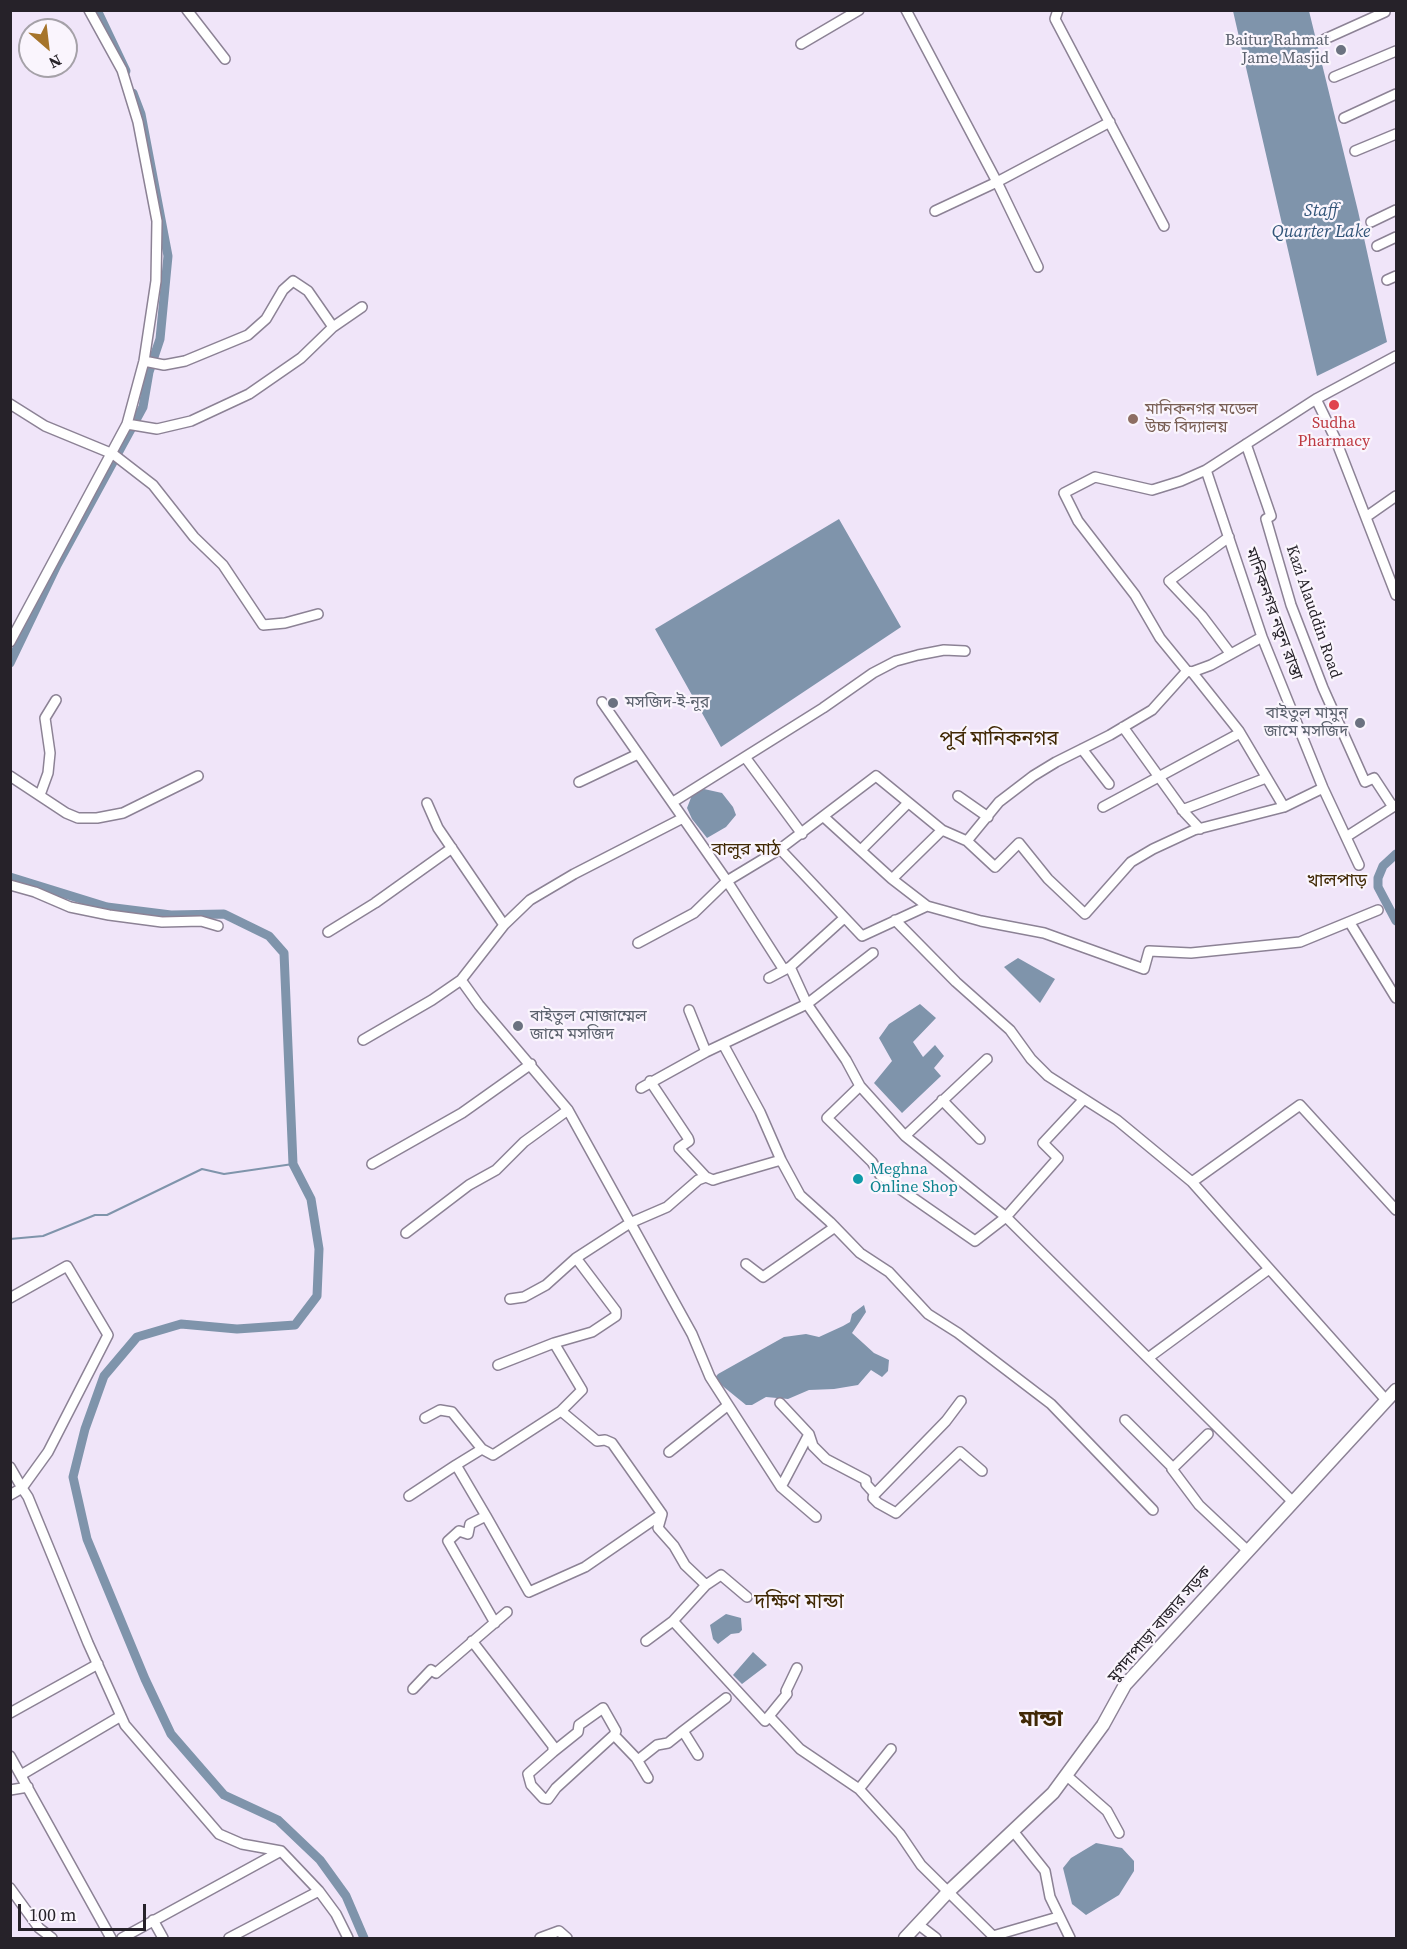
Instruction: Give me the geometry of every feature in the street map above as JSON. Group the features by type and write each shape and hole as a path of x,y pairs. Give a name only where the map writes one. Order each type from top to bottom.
{"street":[{"path":"10,642 117,457 132,426 149,362 156,281 157,221 138,122 122,70 89,10"},
{"path":"187,10 225,59"},
{"path":"801,44 859,10"},
{"path":"906,10 997,182 1038,267"},
{"path":"1058,10 1055,19 1164,226"},
{"path":"1325,39 1385,12"},
{"path":"1334,77 1396,51"},
{"path":"1344,118 1396,94"},
{"path":"935,211 997,182 1110,122"},
{"path":"1355,151 1396,134"},
{"path":"1371,222 1396,210"},
{"path":"1377,246 1396,237"},
{"path":"1387,280 1396,276"},
{"path":"149,362 184,361 248,335 266,319 283,290 293,281 308,291 333,327"},
{"path":"132,426 157,429 191,422 249,394 301,358 333,327 362,307"},
{"path":"1284,807 1240,733 1204,683 1160,639 1135,595 1085,530 1064,493 1095,477 1152,490 1167,487 1206,470 1316,399 1396,356"},
{"path":"1316,399 1396,595"},
{"path":"10,404 45,426 117,457 153,486 194,537 223,565 263,625 285,623 318,614"},
{"name":"Kazi Alauddin Road","path":"1246,444 1271,516 1266,519 1291,605 1323,688 1365,782 1374,778 1395,806"},
{"name":"মানিকনগর নতুন রাস্তা","path":"1206,470 1262,637 1323,788 1359,865"},
{"path":"1366,517 1396,496"},
{"path":"1229,537 1169,580 1202,616 1230,653"},
{"path":"967,842 999,802 1033,776 1152,710 1190,671 1211,665 1262,637"},
{"path":"673,802 823,708 873,672 896,661 944,650 965,651"},
{"path":"40,795 48,773 50,753 45,718 56,700"},
{"path":"602,702 787,969 807,1005 860,1086 906,1136 1006,1217 1292,1502"},
{"path":"1123,727 1182,810 1200,829"},
{"path":"1103,807 1240,733"},
{"path":"1082,749 1109,784"},
{"path":"579,782 638,753"},
{"path":"745,757 802,834"},
{"path":"10,776 72,816 97,818 123,813 198,776"},
{"path":"638,943 693,913 727,881 825,818 876,776 942,830 967,842 994,867 1019,843 1048,879 1085,914 1131,862 1200,829 1284,807 1323,788"},
{"path":"1182,810 1266,778"},
{"path":"958,796 988,817"},
{"path":"427,803 438,828 504,925"},
{"path":"861,850 908,803"},
{"path":"1346,837 1395,806"},
{"path":"363,1040 432,1000 461,980 504,925 530,900 574,874 683,818"},
{"path":"825,818 892,879 927,906 981,921 1044,933 1144,969 1149,951 1191,953 1300,942 1378,910"},
{"path":"892,879 942,830"},
{"path":"328,932 375,903 452,848"},
{"path":"780,849 843,919 862,936 927,906"},
{"path":"10,885 35,892 70,907 109,915 162,922 201,921 218,926"},
{"path":"769,978 787,969 843,919"},
{"path":"896,920 956,982 1010,1030 1031,1059 1048,1076 1117,1120 1192,1182 1386,1400"},
{"path":"1350,923 1396,998"},
{"path":"641,1088 706,1052 807,1005 873,953"},
{"path":"461,980 479,1005 568,1110 692,1334 710,1377 727,1406 781,1487 816,1517"},
{"path":"689,1010 706,1052"},
{"path":"723,1044 760,1112 781,1160 800,1194 860,1254 889,1272 928,1314 958,1333 1051,1404 1153,1510"},
{"path":"906,1136 987,1059"},
{"path":"372,1164 462,1113 531,1064"},
{"path":"650,1081 688,1138 689,1141 680,1148 712,1180 781,1160"},
{"path":"860,1086 827,1118 872,1162 880,1175 912,1196 969,1240 975,1241 1006,1217 1058,1158 1043,1143 1084,1099"},
{"path":"942,1100 980,1139"},
{"path":"1192,1182 1300,1105 1396,1210"},
{"path":"406,1233 469,1185 496,1170 524,1142 568,1110"},
{"path":"510,1299 524,1297 546,1285 576,1258 630,1222 667,1207 698,1180 706,1176"},
{"path":"746,1264 763,1277 835,1227"},
{"path":"498,1365 554,1343 592,1332 616,1316 576,1258"},
{"path":"10,1298 67,1266 108,1335 48,1452 22,1488 10,1495"},
{"path":"1148,1358 1269,1269"},
{"path":"425,1418 440,1410 452,1413 482,1449 497,1454 561,1411 582,1390 554,1343"},
{"name":"মুগদাপাড়া বাজার সড়ক","path":"904,1938 919,1925 948,1892 1053,1792 1102,1725 1125,1685 1396,1390"},
{"path":"874,1494 946,1421 961,1401"},
{"path":"780,1403 808,1434 813,1446 826,1459 866,1480 866,1484 874,1494 873,1498 896,1513 960,1452 982,1471"},
{"path":"669,1452 727,1406"},
{"path":"561,1411 597,1441 605,1440 612,1443 662,1514"},
{"path":"1125,1420 1173,1467 1199,1505 1248,1551"},
{"path":"781,1487 808,1434"},
{"path":"1173,1467 1208,1434"},
{"path":"409,1496 482,1449"},
{"path":"456,1464 529,1592 585,1567 662,1514"},
{"path":"10,1467 22,1488 121,1716 164,1771 219,1833 242,1844 281,1851 319,1891 347,1938"},
{"path":"662,1514 658,1528 674,1546 685,1565 706,1585"},
{"path":"486,1516 470,1524 468,1534 459,1532 448,1542 495,1623"},
{"path":"646,1641 673,1621 706,1585 721,1575 747,1598"},
{"path":"413,1689 431,1670 436,1673 507,1612"},
{"path":"673,1621 765,1721 787,1695 786,1691 797,1668"},
{"path":"472,1641 553,1746 553,1752"},
{"path":"10,1713 98,1664"},
{"path":"638,1760 657,1744 668,1743 726,1698"},
{"path":"603,1708 616,1731 614,1735 556,1788 548,1799 543,1798 531,1785 528,1774 553,1752 578,1732 579,1725 603,1708"},
{"path":"21,1775 121,1716"},
{"path":"770,1716 800,1749 860,1789 900,1834 921,1865 993,1936 1058,1917"},
{"path":"683,1731 698,1755"},
{"path":"614,1735 638,1760 648,1778"},
{"path":"860,1789 891,1749"},
{"path":"10,1756 111,1938"},
{"path":"1066,1775 1107,1811 1119,1833"},
{"path":"10,1790 28,1787"},
{"path":"1012,1831 1045,1871 1050,1897 1070,1938"},
{"path":"122,1938 281,1851"},
{"path":"10,1888 33,1920 52,1938"},
{"path":"229,1938 319,1891"},
{"path":"153,1920 163,1938"},
{"path":"919,1925 936,1938"},
{"path":"540,1938 559,1931 567,1938"}],"water":[{"name":"Staff Quarter Lake","path":"1233,11 1309,11 1358,211 1387,342 1317,376"},
{"path":"839,519 901,627 721,747 655,629"},
{"path":"704,789 722,793 736,815 726,827 707,838 692,819 687,808 692,795"},
{"path":"1018,958 1055,979 1040,1003 1004,967"},
{"path":"920,1004 936,1018 913,1042 923,1057 935,1045 944,1056 934,1068 941,1076 902,1113 874,1083 892,1061 879,1038 889,1024"},
{"path":"864,1305 866,1312 852,1333 874,1353 889,1360 888,1371 882,1377 871,1370 858,1385 809,1390 788,1399 766,1397 752,1405 746,1405 714,1379 718,1374 784,1337 806,1334 819,1337 843,1326 850,1322 852,1314"},
{"path":"726,1614 741,1618 742,1630 731,1634 718,1644 713,1639 710,1625"},
{"path":"753,1652 767,1665 742,1684 733,1675"},
{"path":"1096,1843 1122,1848 1134,1861 1134,1871 1119,1895 1086,1915 1072,1904 1063,1868 1071,1858"}],"waterway":[{"path":"97,10 126,71"},
{"path":"10,663 57,565 143,407 149,372 160,339 168,256 141,114 133,93"},
{"path":"1396,854 1383,866 1378,878 1378,887 1396,921"},
{"path":"10,877 107,907 171,915 224,914 269,936 284,953 293,1164 311,1199 319,1249 317,1296 295,1325 237,1329 181,1324 137,1337 104,1376 85,1429 73,1477 87,1539 145,1679 171,1734 224,1795 278,1820 320,1860 346,1896 364,1938"},
{"path":"10,1239 43,1236 95,1215 107,1215 202,1169 224,1174 293,1164"}],"place":[{"name":"Baitur Rahmat Jame Masjid","path":"1341,50"},
{"name":"Sudha Pharmacy","path":"1334,405"},
{"name":"মানিকনগর মডেল উচ্চ বিদ্যালয়","path":"1133,419"},
{"name":"মসজিদ-ই-নূর","path":"613,703"},
{"name":"বাইতুল মামুন জামে মসজিদ","path":"1360,723"},
{"name":"বাইতুল মোজাম্মেল জামে মসজিদ","path":"518,1026"},
{"name":"Meghna Online Shop","path":"858,1179"}],"district":[{"name":"পূর্ব মানিকনগর","path":"999,740"},
{"name":"বালুর মাঠ","path":"746,850"},
{"name":"খালপাড়","path":"1337,881"},
{"name":"দক্ষিণ মান্ডা","path":"799,1603"},
{"name":"মান্ডা","path":"1041,1720"}]}
